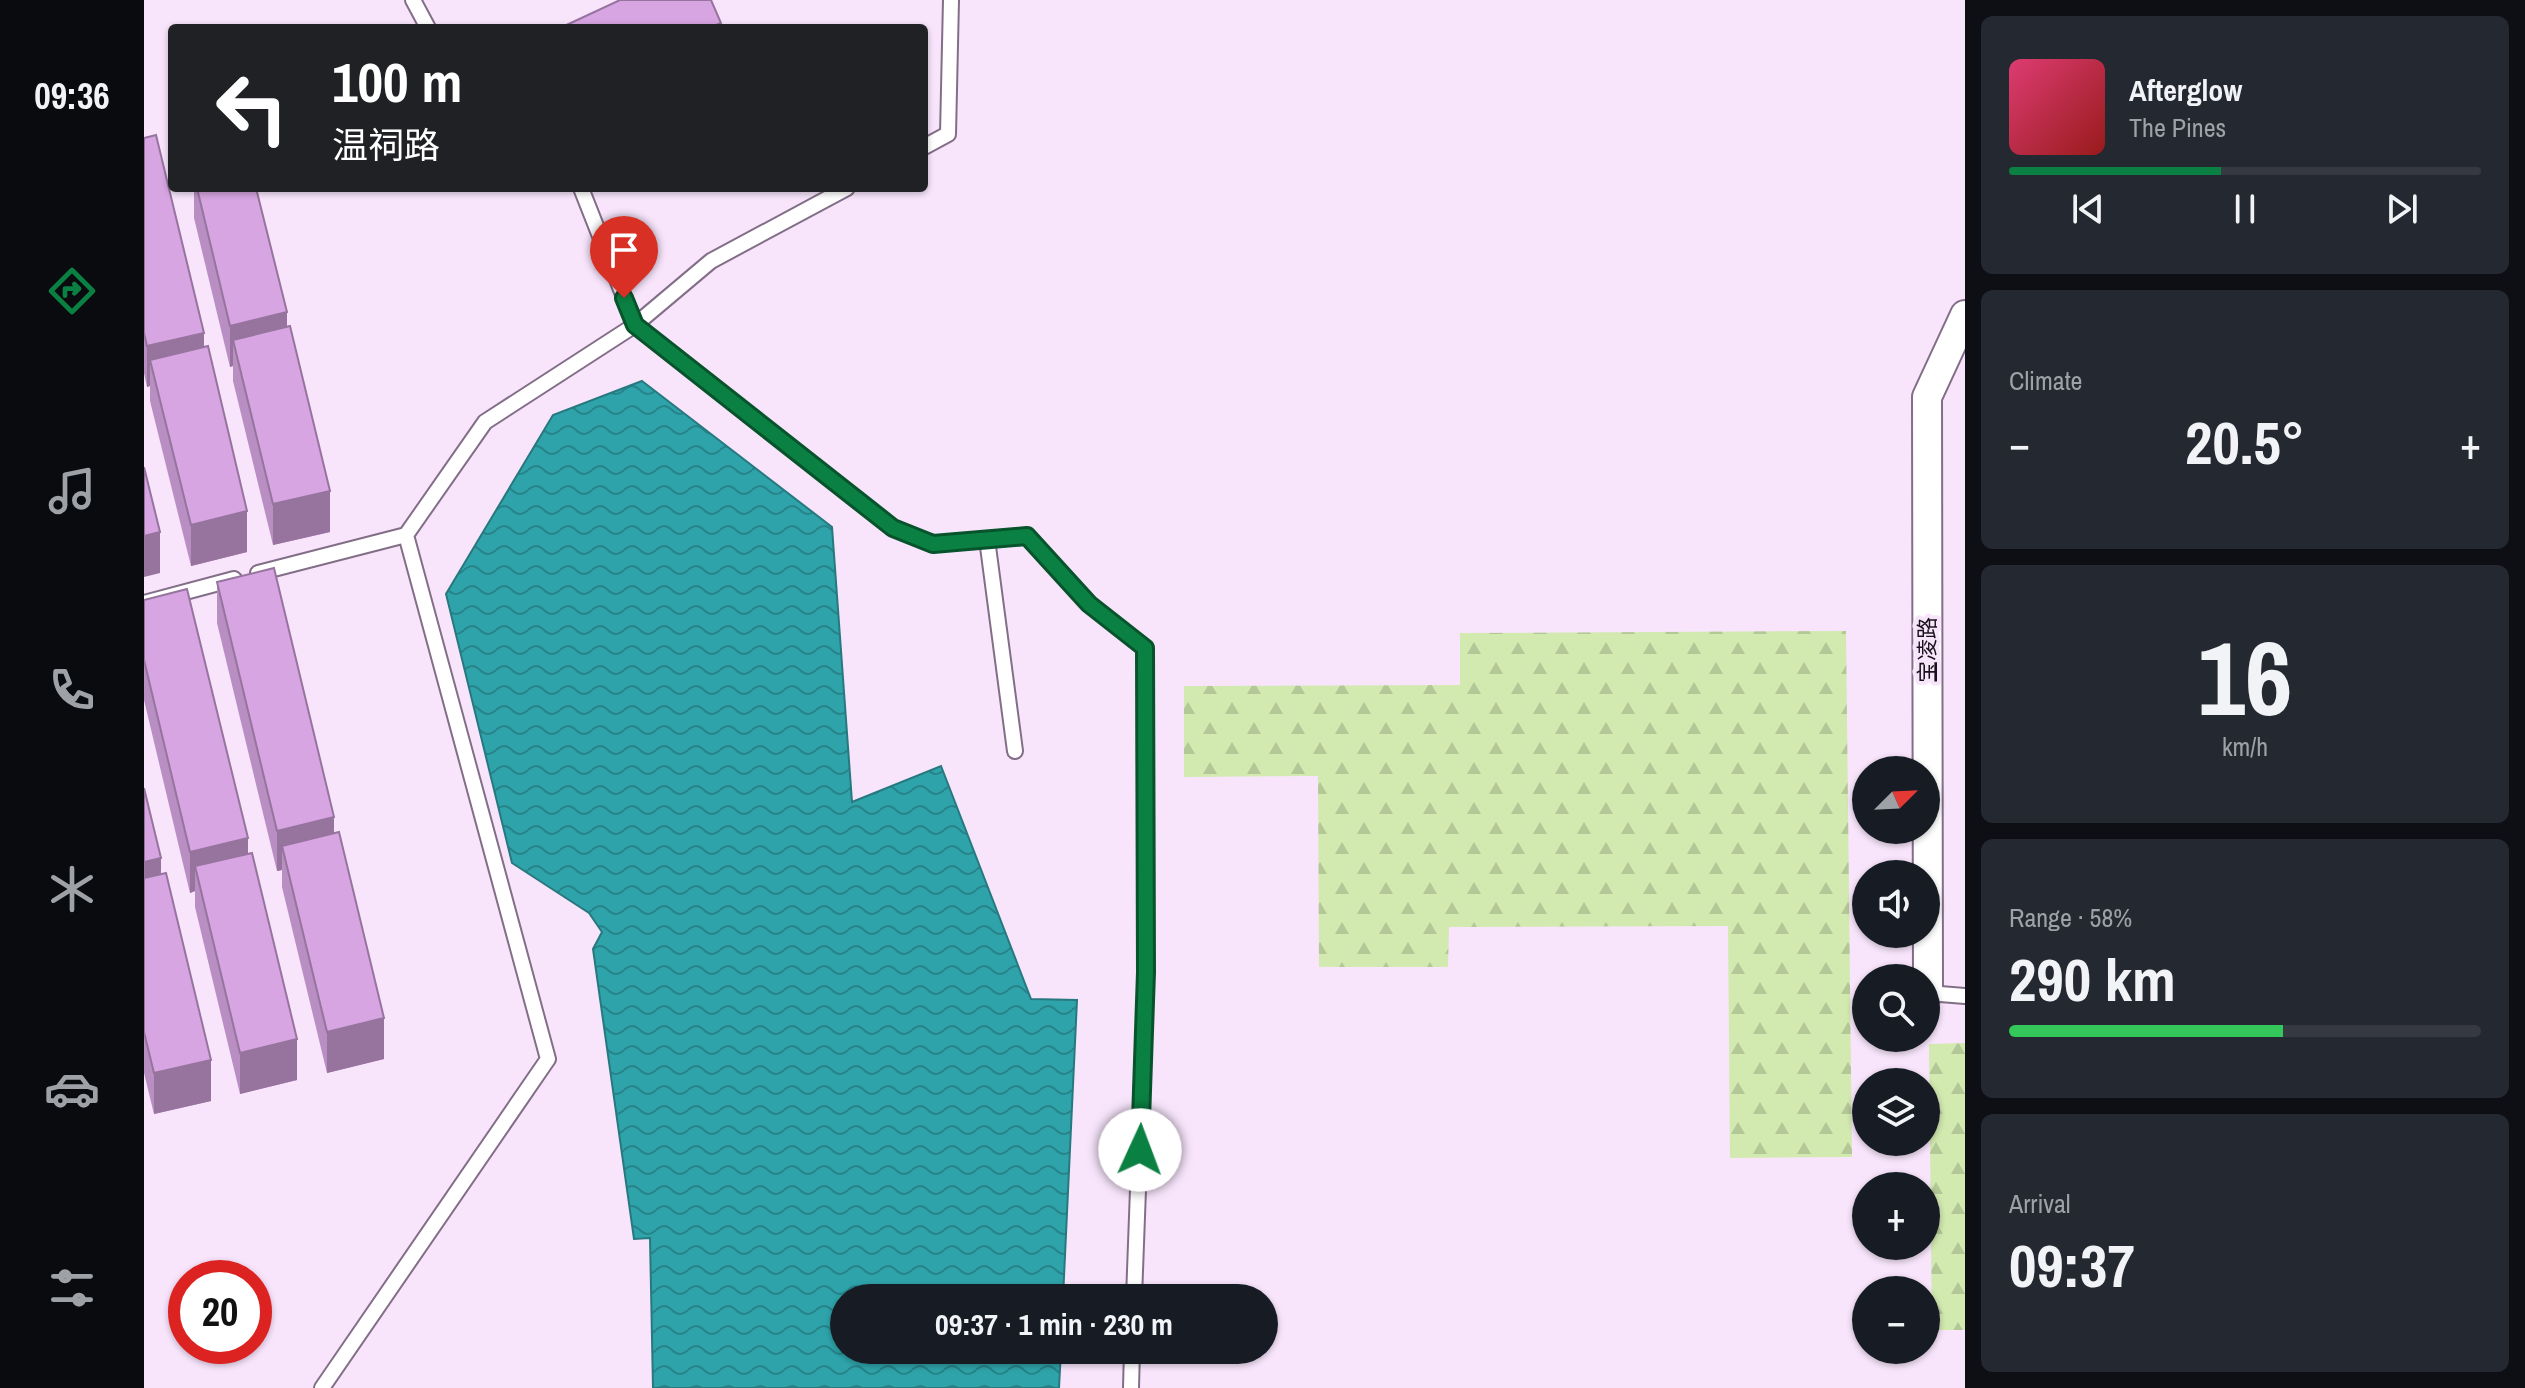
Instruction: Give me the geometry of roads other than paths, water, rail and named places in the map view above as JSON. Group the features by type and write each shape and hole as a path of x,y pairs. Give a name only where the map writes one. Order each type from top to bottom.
{"street":[{"name":"宝凌路","path":"1928,964 1927,397 1965,315"}],"lane":[{"path":"413,0 426,24"},
{"path":"928,145 948,134 951,0"},
{"path":"583,192 635,325 893,528 933,544 1027,536 1089,604 1145,648 1146,972 1135,1284"},
{"path":"144,603 406,535 485,422 635,325 711,261 840,192"},
{"path":"322,1388 548,1059 406,535"},
{"path":"987,539 1015,751"},
{"path":"1940,994 1965,996"},
{"path":"1131,1388 1132,1364"}],"water":[{"path":"642,381 832,527 852,802 941,766 1031,999 1077,1000 1064,1284 830,1284 830,1364 1060,1364 1059,1388 653,1388 650,1238 634,1239 593,949 602,932 589,913 512,863 446,594 553,415"}]}
